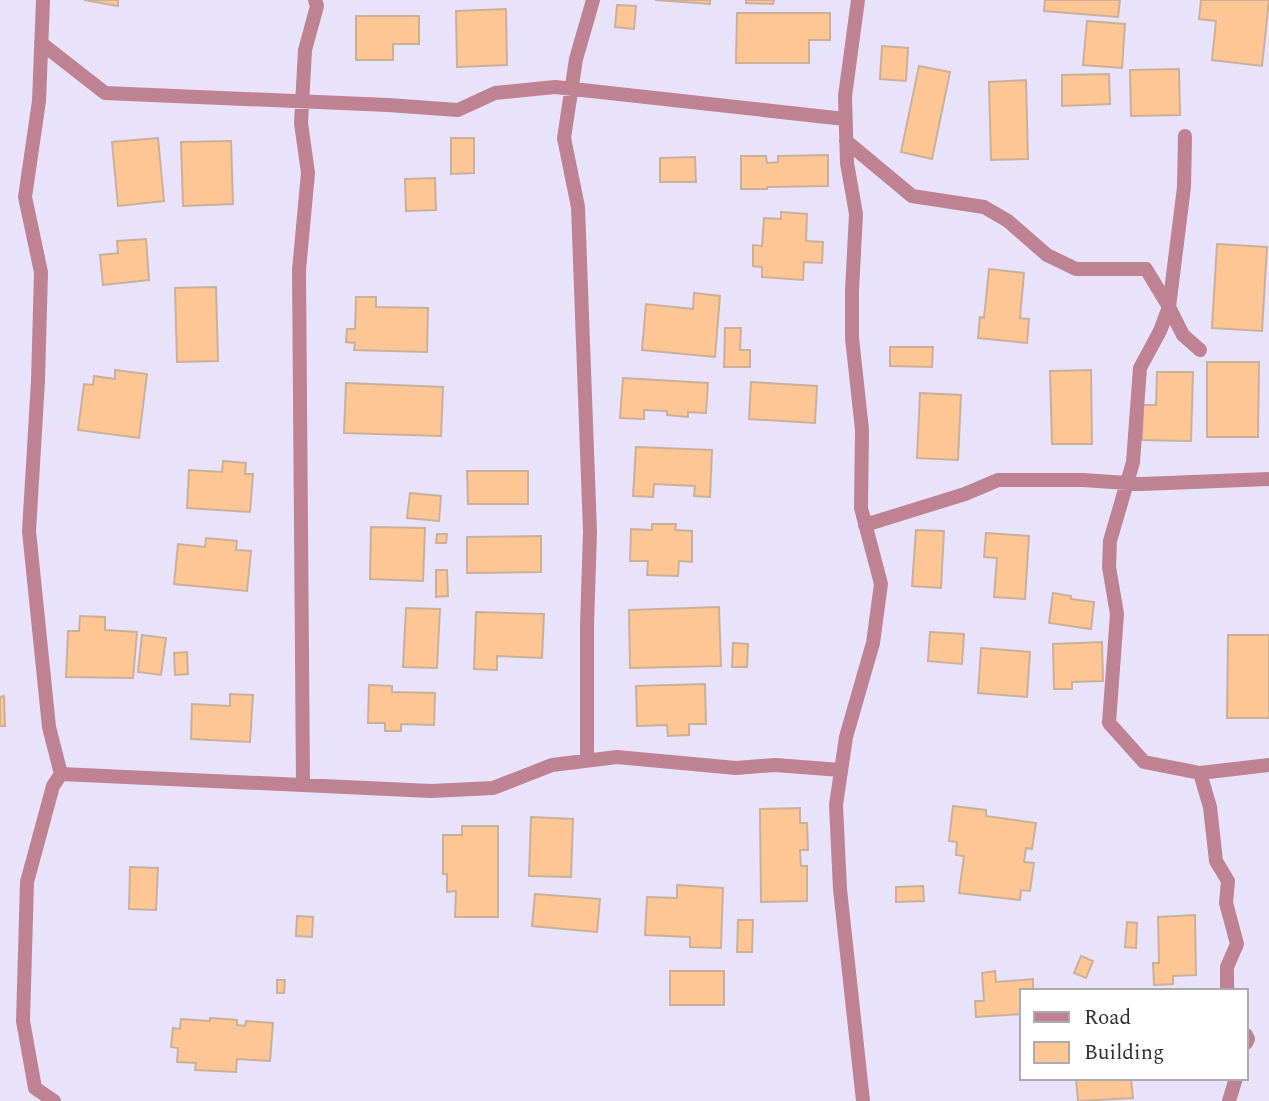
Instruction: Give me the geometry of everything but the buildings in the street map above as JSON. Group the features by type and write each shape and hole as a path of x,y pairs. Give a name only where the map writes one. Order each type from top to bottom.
{"street":[{"path":"43,0 39,101 25,197 41,271 29,531 49,727 61,774 53,786 27,883 23,1021 35,1088 54,1101"},
{"path":"303,785 299,270 308,173 301,123 305,50 317,6 315,0"},
{"path":"587,760 590,532 582,302 578,207 564,138 576,59 593,0"},
{"path":"858,0 845,96 847,163 856,214 852,338 862,430 861,509 881,584 873,643 846,737 836,805 840,889 863,1101"},
{"path":"41,43 105,93 458,110 495,93 555,87 845,119"},
{"path":"1185,136 1184,187 1169,307 1160,331 1140,368 1133,462 1110,541 1110,567 1117,614 1109,723 1144,762 1200,774 1269,765"},
{"path":"846,141 912,196 984,207 1008,221 1047,255 1076,269 1146,269 1183,335 1199,350"},
{"path":"865,525 965,494 998,480 1127,483 1269,480"},
{"path":"61,774 431,790 493,788 552,765 617,757 736,768 775,765 841,770"},
{"path":"1200,774 1210,807 1216,861 1228,881 1226,903 1237,944 1227,967 1228,989"},
{"path":"1229,1101 1235,1080"}]}
